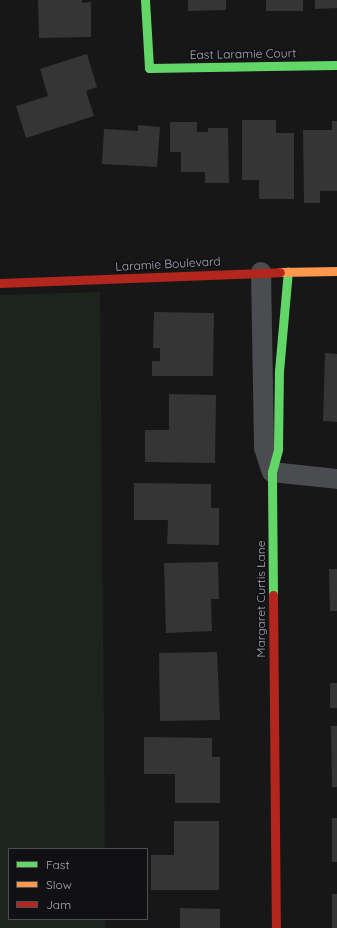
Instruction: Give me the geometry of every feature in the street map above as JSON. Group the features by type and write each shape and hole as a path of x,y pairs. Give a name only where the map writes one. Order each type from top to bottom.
{"street":[{"name":"East Laramie Court","path":"144,0 149,68 337,65"},
{"name":"Laramie Boulevard","path":"0,283 74,282 181,274 337,271"},
{"path":"261,272 264,448 272,472 337,479"},
{"name":"Margaret Curtis Lane","path":"276,928 272,472 278,449 279,371 288,272"}],"shaded area":[{"path":"100,292 105,848 8,848 8,920 105,920 106,928 0,928 0,295"}],"building":[{"path":"38,0 82,0 82,3 91,2 91,37 39,38"},
{"path":"188,0 226,0 226,10 188,11"},
{"path":"266,0 303,0 303,11 266,11"},
{"path":"315,0 337,0 337,8 315,9"},
{"path":"87,54 97,87 86,91 94,116 26,138 16,106 48,96 40,69"},
{"path":"242,120 276,120 276,133 294,133 294,199 259,199 259,180 242,180"},
{"path":"332,121 337,121 337,191 320,191 320,203 304,203 303,130 332,130"},
{"path":"170,122 197,122 197,132 208,132 208,128 228,128 229,183 205,183 205,172 181,172 181,152 170,152"},
{"path":"138,125 160,127 157,167 102,164 104,129 138,131"},
{"path":"154,312 214,313 213,376 152,376 152,361 160,361 160,348 153,348"},
{"path":"325,353 337,354 337,422 323,421"},
{"path":"169,394 216,395 215,463 145,462 145,430 169,430"},
{"path":"134,483 211,484 211,508 219,508 219,545 167,544 168,520 134,520"},
{"path":"218,562 219,599 211,599 212,631 166,633 164,563"},
{"path":"329,569 337,569 337,611 330,611"},
{"path":"217,652 220,720 160,721 159,653"},
{"path":"330,683 337,683 337,708 330,708"},
{"path":"331,726 337,726 337,787 332,787"},
{"path":"144,737 212,738 212,757 220,757 220,803 175,803 175,774 144,774"},
{"path":"332,818 337,818 337,862 332,862"},
{"path":"174,821 219,821 219,890 151,890 151,855 174,855"},
{"path":"332,894 337,894 337,928 332,928"},
{"path":"180,908 220,909 220,928 180,928"}],"traffic: fast":[{"path":"145,0 149,68 337,65"},
{"path":"273,595 272,472 278,449 279,371 288,271"}],"traffic: slow":[{"path":"280,272 337,271"}],"traffic: jam":[{"path":"0,283 280,272"},
{"path":"273,595 276,928"}]}
